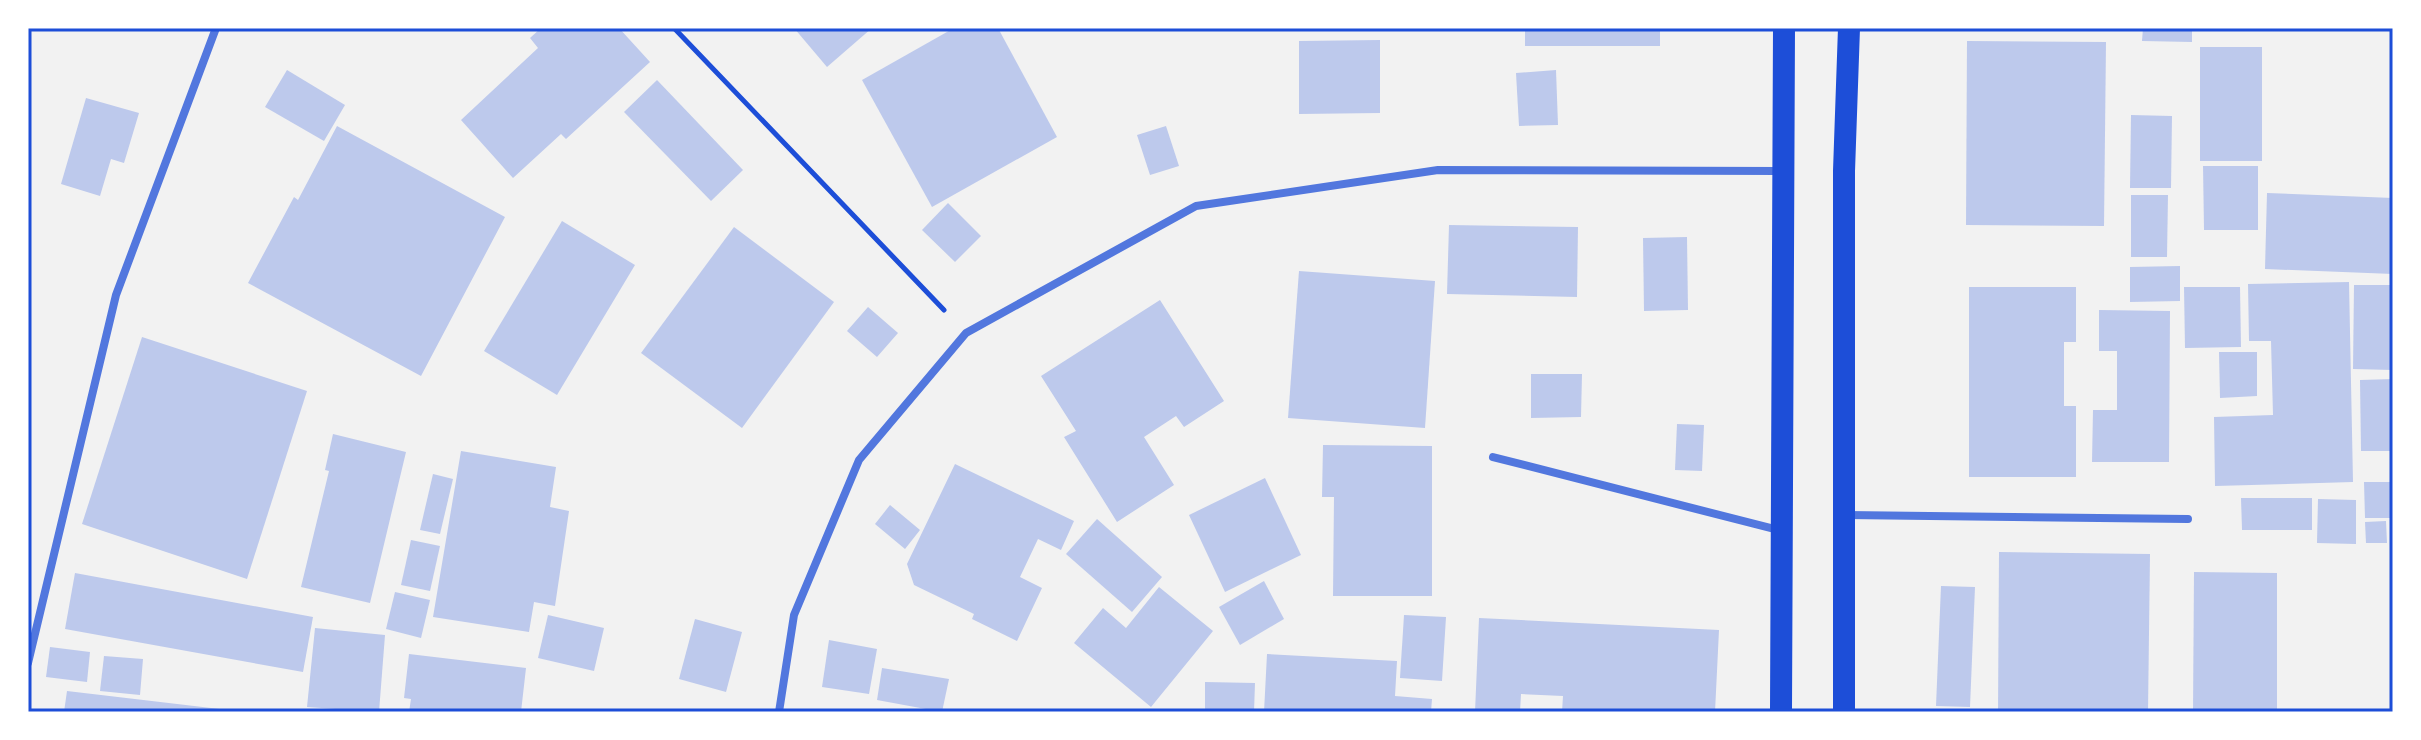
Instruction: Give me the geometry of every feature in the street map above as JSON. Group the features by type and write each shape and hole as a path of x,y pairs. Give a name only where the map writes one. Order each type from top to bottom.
{"highway":[{"path":"1781,712 1784,28"},
{"path":"1844,712 1844,171 1849,28"}],"street":[{"path":"28,663 116,295 216,28"},
{"path":"779,712 794,615 859,460 966,333 1196,206 1438,170 1785,171"},
{"path":"1493,457 1782,532"},
{"path":"1845,515 2188,519"}],"path":[{"path":"674,28 966,333"}],"building":[{"path":"541,28 619,28 650,62 566,139 561,134 513,178 461,120 538,48 530,38"},
{"path":"794,28 872,28 827,67"},
{"path":"954,28 998,28 1057,137 932,207 862,80"},
{"path":"1525,28 1660,28 1660,46 1525,46"},
{"path":"2143,28 2192,28 2192,42 2142,41"},
{"path":"1380,40 1380,113 1299,114 1299,41"},
{"path":"1967,41 2106,42 2104,226 1966,225"},
{"path":"2200,47 2262,47 2262,161 2200,161"},
{"path":"287,70 345,105 324,141 265,107"},
{"path":"1556,70 1558,125 1519,126 1516,73"},
{"path":"657,80 743,170 711,201 624,112"},
{"path":"86,98 139,113 124,163 111,159 100,196 61,184"},
{"path":"2131,115 2172,116 2171,188 2130,188"},
{"path":"337,126 505,217 421,376 248,283 294,197 298,200"},
{"path":"1166,126 1179,166 1150,175 1137,135"},
{"path":"2203,166 2258,166 2258,230 2204,230"},
{"path":"2267,193 2393,198 2393,274 2265,269"},
{"path":"2131,195 2168,195 2167,257 2131,257"},
{"path":"948,203 981,236 955,262 922,230"},
{"path":"562,221 635,265 557,395 484,351"},
{"path":"1449,225 1578,227 1577,297 1447,294"},
{"path":"734,227 834,302 742,428 641,353"},
{"path":"1687,237 1688,310 1644,311 1643,238"},
{"path":"2180,266 2180,301 2130,302 2130,267"},
{"path":"1299,271 1435,281 1425,428 1288,418"},
{"path":"2349,282 2353,482 2215,486 2214,417 2273,415 2271,341 2249,341 2248,284"},
{"path":"2354,285 2393,285 2393,370 2353,369"},
{"path":"1969,287 2076,287 2076,342 2064,342 2064,406 2076,406 2076,477 1969,477"},
{"path":"2184,287 2240,287 2241,347 2185,348"},
{"path":"1160,300 1224,401 1184,427 1176,416 1144,437 1174,485 1117,522 1064,437 1076,431 1041,376"},
{"path":"868,307 898,333 877,357 847,331"},
{"path":"2099,310 2170,311 2169,462 2092,462 2093,410 2117,410 2117,351 2099,351"},
{"path":"142,337 307,391 247,579 82,524"},
{"path":"2219,352 2257,352 2257,396 2220,398"},
{"path":"1531,374 1582,374 1581,417 1531,418"},
{"path":"2393,379 2393,451 2361,451 2360,380"},
{"path":"1677,424 1704,425 1702,471 1675,470"},
{"path":"333,434 406,452 370,603 301,587 329,471 325,470"},
{"path":"1323,445 1432,446 1432,596 1333,596 1334,497 1322,497"},
{"path":"461,451 556,467 550,507 569,511 555,606 534,602 529,632 433,617"},
{"path":"955,464 1074,521 1061,550 1038,539 1020,577 1042,588 1017,641 972,619 974,614 914,585 907,564"},
{"path":"433,474 453,479 440,534 420,530"},
{"path":"1265,478 1301,555 1225,592 1189,515"},
{"path":"2364,482 2393,482 2393,518 2365,518"},
{"path":"2241,498 2312,498 2312,530 2242,530"},
{"path":"2318,499 2356,500 2356,544 2317,543"},
{"path":"890,505 920,530 905,549 875,524"},
{"path":"1097,519 1162,577 1132,612 1066,554"},
{"path":"2386,521 2387,543 2366,543 2365,522"},
{"path":"411,540 440,546 430,591 401,585"},
{"path":"1999,552 2150,554 2148,712 1998,712"},
{"path":"2194,572 2277,573 2277,712 2193,712"},
{"path":"75,573 313,617 303,672 65,629"},
{"path":"1264,581 1284,619 1240,645 1219,607"},
{"path":"1941,586 1975,587 1970,707 1936,706"},
{"path":"1159,587 1213,631 1151,707 1074,643 1103,608 1126,628"},
{"path":"395,592 430,600 421,638 386,629"},
{"path":"548,615 604,628 594,671 538,658"},
{"path":"1404,615 1446,617 1442,681 1400,678"},
{"path":"1479,618 1719,630 1715,712 1562,712 1563,696 1521,694 1520,712 1475,712"},
{"path":"695,619 742,632 726,692 679,679"},
{"path":"315,628 385,635 379,712 307,707"},
{"path":"829,640 877,649 869,694 822,687"},
{"path":"50,647 90,652 87,682 46,677"},
{"path":"409,654 526,668 521,712 409,712 411,699 404,698"},
{"path":"1267,654 1397,661 1395,696 1432,699 1431,712 1264,712"},
{"path":"104,656 143,659 140,695 100,691"},
{"path":"882,668 949,679 942,712 877,700"},
{"path":"1205,682 1255,683 1254,712 1205,712"},
{"path":"67,691 228,710 228,712 64,712"}]}
